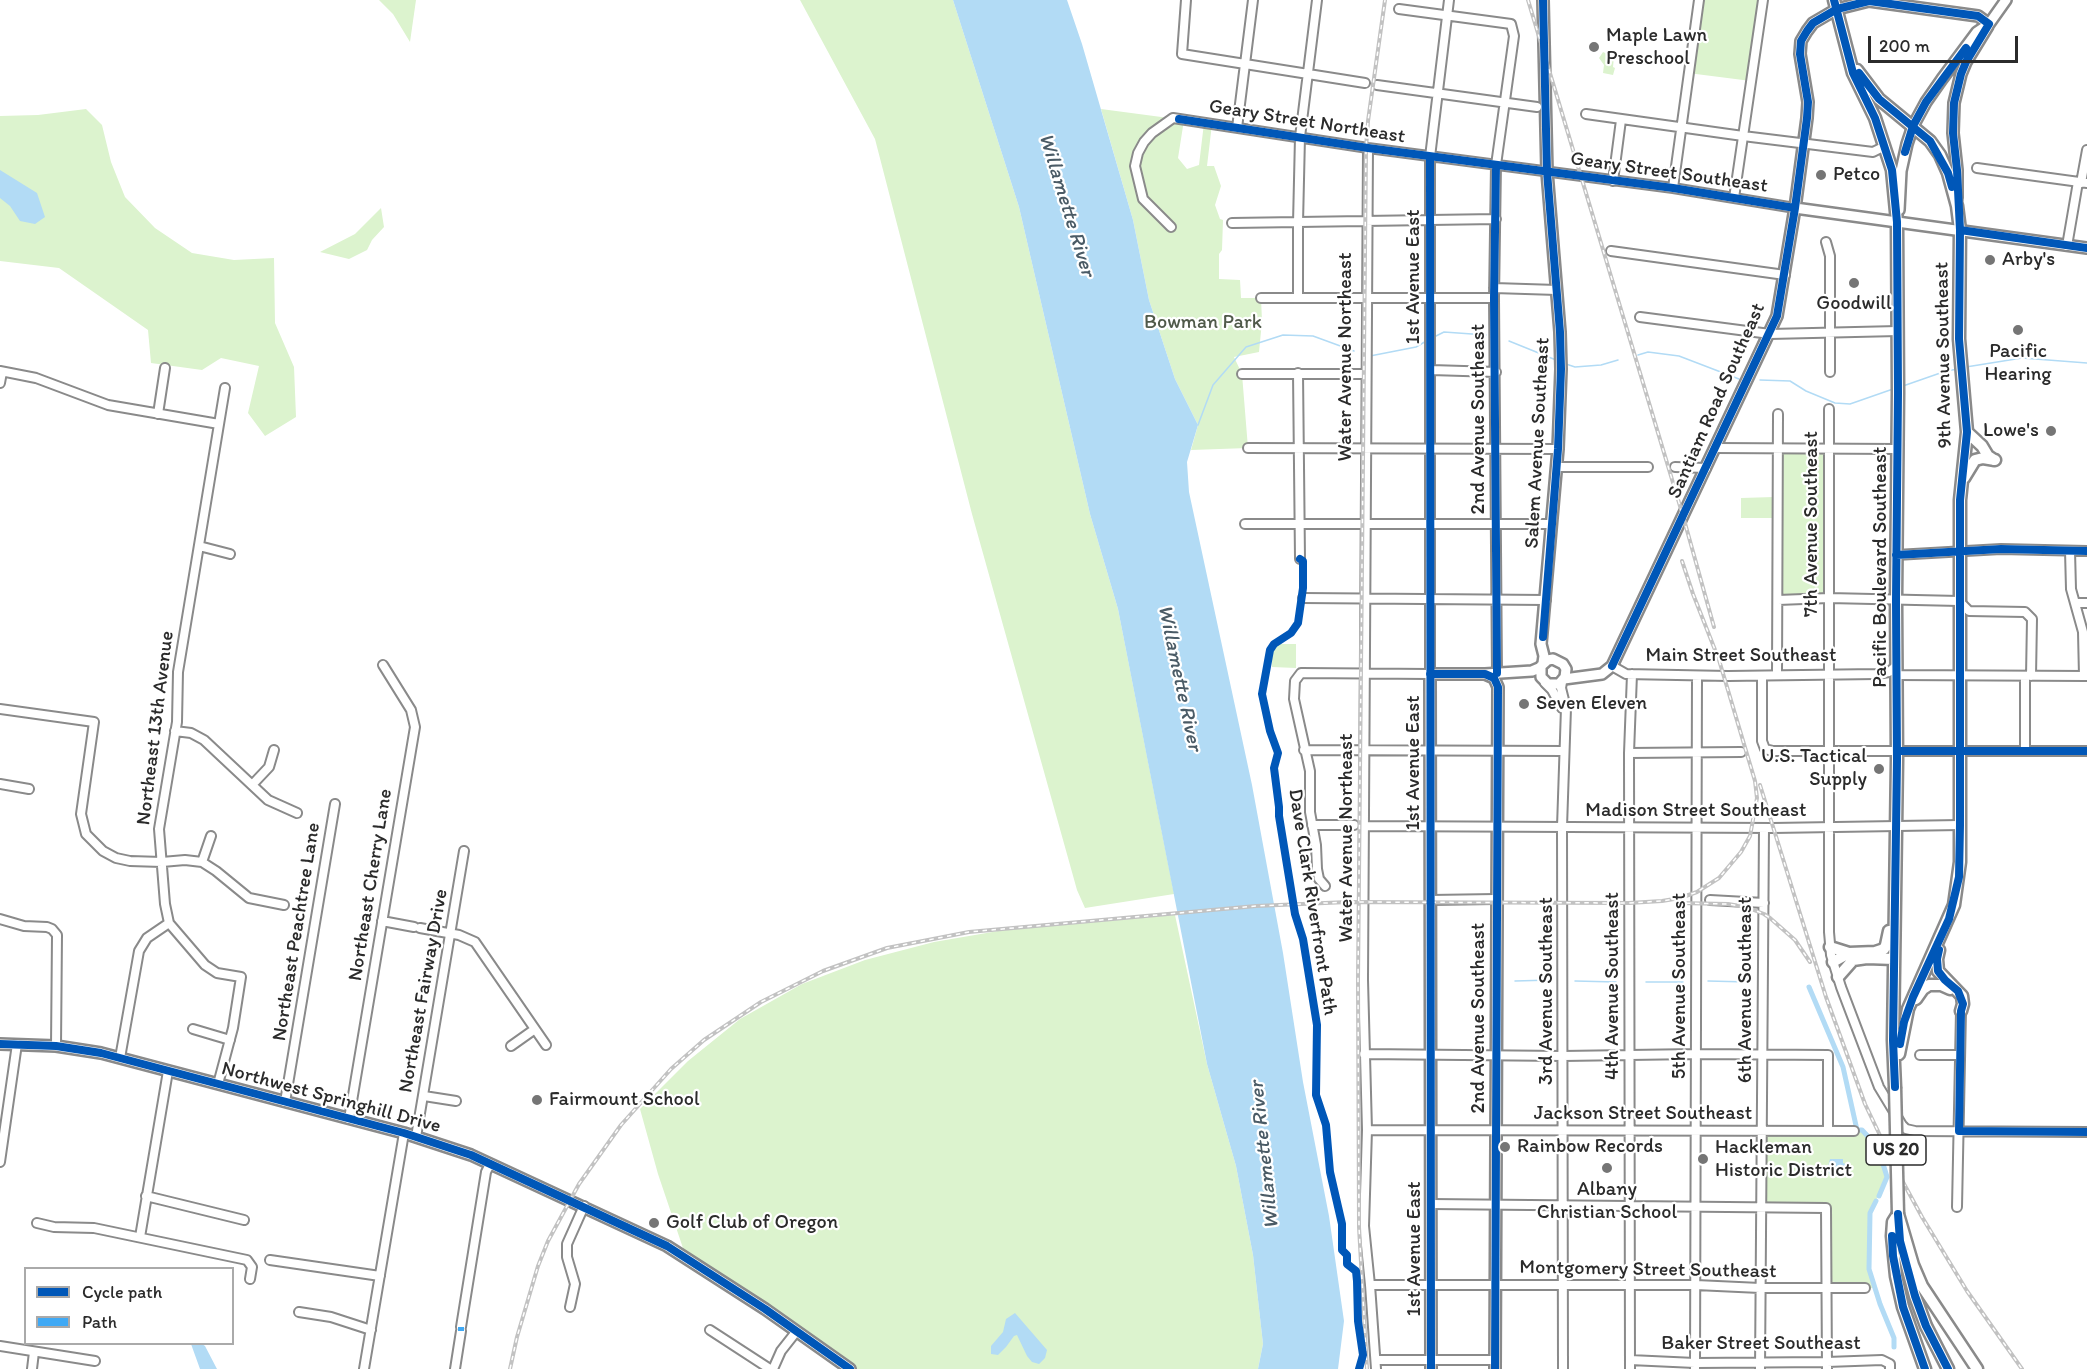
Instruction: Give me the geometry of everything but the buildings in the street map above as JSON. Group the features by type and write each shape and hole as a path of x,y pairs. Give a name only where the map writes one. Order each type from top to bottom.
{"highway":[{"name":"Pacific Boulevard Southeast","path":"1836,4 1859,89 1875,118 1892,170 1897,222 1897,752 1893,1040 1898,1214"},
{"name":"Pacific Boulevard Southeast","path":"1848,55 1863,80 1879,99 1930,141 1940,155 1948,173 1957,206"},
{"name":"9th Avenue Southeast","path":"1895,1083 1901,1036 1908,1009 1946,927 1958,888 1960,825 1959,550 1966,432 1961,368 1960,230 1957,206"},
{"path":"1962,481 1975,460 1983,458 1995,460 1988,456 1982,446 1966,432"},
{"path":"1830,947 1849,953 1875,952 1884,949 1888,940 1889,917 1896,891"},
{"path":"1946,927 1937,959 1938,971 1962,996 1961,1011"},
{"path":"1833,962 1849,953"},
{"path":"1838,977 1853,960 1894,958"},
{"path":"1908,1009 1923,989 1935,984 1951,989 1958,1000 1961,1011"},
{"path":"1898,1214 1900,1241 1915,1296 1926,1326 1948,1369"},
{"name":"US 20","path":"1898,1214 1893,1222 1892,1236 1896,1276 1905,1314 1925,1369"},
{"name":"US 20","path":"1898,1214 1913,1265 1922,1286 1977,1369"}],"main road":[{"name":"Salem Avenue Southeast","path":"1542,665 1544,656 1541,644 1557,467 1561,369 1547,172 1543,0"},
{"name":"US 20","path":"1897,222 1901,171 1913,126 1942,79 1977,32 1989,24 2006,0"},
{"name":"Santiam Road Southeast","path":"1612,666 1777,316 1796,208 1808,102 1800,54 1802,40 1812,23 1836,4 1869,1 1978,16 1989,24"},
{"name":"9th Avenue Southeast","path":"1957,206 1953,103 1960,74 1989,24"},
{"name":"Geary Street Southeast","path":"1796,208 2087,248"},
{"path":"1543,637 1549,652 1556,659 1571,671 1588,675"},
{"path":"1430,674 1532,671 1548,660 1556,659"},
{"path":"1542,665 1540,673 1544,681"},
{"path":"1563,680 1566,674 1565,666"},
{"path":"1498,687 1506,676 1537,677 1556,685 1563,680 1602,674 1612,666"},
{"name":"1st Avenue East","path":"1430,674 1431,1365"},
{"path":"1485,674 1494,678 1498,687"},
{"name":"2nd Avenue Southeast","path":"1495,1365 1498,687"},
{"name":"Northwest Springhill Drive","path":"0,1044 56,1046 120,1058 404,1133 490,1164 584,1206 686,1257 850,1369"}],"street":[{"path":"1186,0 1182,54 1365,83"},
{"path":"1237,128 1253,0"},
{"path":"1298,298 1300,137 1317,0"},
{"name":"1st Avenue East","path":"1430,674 1430,157 1449,0"},
{"path":"1673,188 1699,0"},
{"path":"1734,198 1763,0"},
{"path":"1399,9 1447,17"},
{"name":"2nd Avenue Southeast","path":"1447,17 1511,24 1514,36 1496,165 1494,298 1497,673"},
{"path":"1377,85 1537,107"},
{"path":"1586,114 1873,152 1885,146"},
{"name":"Geary Street Northeast","path":"1171,227 1143,199 1135,166 1138,153 1152,133 1170,119 1430,157"},
{"path":"1613,181 1621,120"},
{"name":"Water Avenue Northeast","path":"1366,148 1365,449 1361,649 1364,674 1364,1054 1367,1130 1364,1226 1376,1365"},
{"path":"2067,246 2082,183 2087,150"},
{"name":"Geary Street Southeast","path":"1430,157 1673,188 1796,208"},
{"path":"1977,168 2082,183"},
{"path":"1232,224 1496,219"},
{"path":"1826,243 1830,256 1830,372"},
{"path":"1611,250 1785,275"},
{"path":"1494,288 1557,291"},
{"path":"1261,298 1494,298"},
{"path":"1640,317 1770,334 1898,331"},
{"path":"158,414 165,368"},
{"path":"1431,370 1496,372"},
{"path":"0,382 1,371 36,378 108,405 219,424"},
{"path":"1298,373 1300,559"},
{"path":"1242,374 1365,374"},
{"name":"Northeast 13th Avenue","path":"169,923 159,829 176,731 178,672 225,388"},
{"name":"7th Avenue Southeast","path":"1829,409 1829,828 1830,947 1833,962"},
{"path":"1777,675 1778,414"},
{"path":"1248,448 1558,449"},
{"path":"1716,448 1898,449"},
{"path":"1557,467 1648,466"},
{"path":"1675,467 1707,468"},
{"path":"1245,524 1552,524"},
{"path":"199,546 230,554"},
{"path":"1896,555 1959,550 2087,551"},
{"path":"2070,551 2071,589 2083,632 2085,676"},
{"path":"1303,598 1545,600"},
{"path":"1778,600 1829,598 1959,601 1969,611 2025,612 2032,619 2025,752"},
{"path":"2075,603 2087,603"},
{"name":"Northeast Cherry Lane","path":"349,1119 415,727 411,710 383,665"},
{"name":"Main Street Southeast","path":"1612,666 1622,673 1697,676 1877,674 1896,670 1960,674 2085,676"},
{"path":"1325,886 1317,874 1316,845 1310,812 1310,771 1304,750 1302,726 1294,699 1294,686 1301,673 1430,674"},
{"name":"4th Avenue Southeast","path":"1630,1369 1629,753 1632,674"},
{"name":"5th Avenue Southeast","path":"1695,1366 1697,676"},
{"path":"1762,676 1762,741 1765,749 1773,751 2087,751"},
{"name":"3rd Avenue Southeast","path":"1563,680 1561,688 1566,708 1562,827 1563,1369"},
{"name":"3rd Avenue Southeast","path":"1544,681 1561,703 1566,721"},
{"path":"0,709 94,722 81,807 81,822 86,834 96,846 116,858 130,861 202,862 249,898 284,905"},
{"path":"176,731 191,733 204,740 268,800 297,813"},
{"path":"252,785 269,767 274,750"},
{"path":"1304,750 1564,751"},
{"path":"1629,753 1741,752"},
{"path":"0,784 29,789"},
{"name":"Northeast Peachtree Lane","path":"285,1102 335,804"},
{"path":"1312,825 1354,825"},
{"name":"Madison Street Southeast","path":"1365,826 1829,828 1960,825"},
{"name":"6th Avenue Southeast","path":"1760,1366 1764,828"},
{"path":"202,862 211,836"},
{"name":"Northeast Fairway Drive","path":"416,1137 465,851"},
{"path":"1431,900 1496,899"},
{"path":"1710,900 1764,903"},
{"path":"0,919 24,926 47,927 57,935 56,1046"},
{"path":"382,921 451,933 466,937 477,945 546,1045"},
{"path":"120,1058 139,951 147,938 169,923 199,959 212,970 241,977 230,1040 218,1084"},
{"path":"1833,962 1879,1087 1902,1125 1910,1131 2087,1132"},
{"path":"1957,1207 1961,1011"},
{"path":"193,1029 230,1040"},
{"path":"511,1046 535,1029"},
{"path":"0,1162 17,1044"},
{"path":"1364,1054 1828,1055 1828,1131"},
{"path":"1920,1055 1960,1055"},
{"path":"140,1237 168,1071"},
{"path":"424,1096 456,1101"},
{"name":"Jackson Street Southeast","path":"1367,1130 1854,1131"},
{"path":"364,1369 404,1133"},
{"path":"455,1369 484,1182 490,1164"},
{"path":"146,1196 244,1220"},
{"path":"1431,1204 1826,1208 1827,1366"},
{"path":"570,1307 575,1284 567,1257 567,1244 584,1206"},
{"path":"38,1223 54,1227 94,1228 247,1260 252,1267 249,1279"},
{"path":"270,1260 380,1276"},
{"name":"Montgomery Street Southeast","path":"1370,1285 1696,1285 1760,1288 1865,1288"},
{"path":"299,1312 332,1317 371,1330"},
{"path":"710,1330 772,1369 796,1332"},
{"path":"0,1346 95,1361"},
{"path":"32,1369 34,1352"},
{"name":"Baker Street Southeast","path":"1630,1360 1695,1366 1827,1366 1882,1360 1890,1366"},
{"path":"1376,1365 1495,1365"}],"green space":[{"path":"379,0 416,0 410,42 393,14"},
{"path":"800,0 953,0 1019,207 1090,514 1118,609 1174,894 1085,908 1077,890 972,514 875,139"},
{"path":"1699,0 1763,0 1751,81 1688,73"},
{"path":"1603,52 1614,57 1613,75 1603,73 1604,65 1599,58"},
{"path":"86,109 102,125 111,162 125,197 155,228 192,253 234,260 274,258 275,323 294,367 296,417 265,436 248,413 259,366 221,358 202,370 151,363 148,330 59,268 0,261 0,116 38,115"},
{"name":"Bowman Park","path":"1101,109 1184,120 1178,158 1187,169 1199,165 1204,123 1212,124 1207,166 1214,166 1221,186 1215,205 1220,219 1223,220 1219,279 1240,280 1241,298 1261,298 1262,321 1259,352 1234,357 1242,374 1248,448 1191,450 1198,425 1175,379 1149,300 1133,220"},
{"path":"381,208 384,227 372,240 367,250 349,259 320,252 355,234"},
{"path":"1825,452 1826,596 1782,596 1781,453"},
{"path":"1774,497 1774,518 1741,518 1741,498"},
{"path":"1279,644 1296,644 1296,668 1272,667 1272,653"},
{"path":"1175,915 1207,1064 1236,1166 1253,1255 1263,1344 1258,1369 851,1369 686,1257 658,1174 640,1109 688,1061 740,1019 802,984 865,960 934,942 1004,930"},
{"path":"1862,1130 1875,1144 1887,1177 1870,1213 1869,1269 1875,1288 1827,1288 1826,1208 1760,1208 1761,1131"}],"water":[{"name":"Willamette River","path":"953,0 1067,0 1133,220 1149,300 1175,379 1198,425 1187,462 1189,492 1252,785 1283,953 1303,1082 1329,1216 1344,1321 1338,1369 1258,1369 1263,1344 1253,1255 1236,1166 1207,1064 1118,609 1090,514 1019,207"},
{"path":"0,170 37,193 45,217 35,224 20,221 10,206 0,198"},
{"path":"1830,1159 1843,1159 1843,1163 1848,1165 1848,1170 1831,1176 1827,1170"},
{"path":"1015,1313 1047,1350 1045,1358 1039,1364 1032,1362 1027,1356 1017,1335 998,1355 991,1354 991,1346 1003,1332 1006,1319"},
{"path":"191,1345 205,1346 217,1369 200,1369"}],"waterway":[{"path":"1432,338 1444,332 1486,335"},
{"path":"1198,425 1213,385 1246,347 1283,335 1313,336 1354,351"},
{"path":"1370,356 1416,347 1428,340"},
{"path":"1509,341 1556,360"},
{"path":"1638,355 1648,352 1679,356 1739,379"},
{"path":"1966,367 2022,358 2087,363"},
{"path":"1566,364 1575,367 1601,365 1618,360"},
{"path":"1903,386 1958,369"},
{"path":"1760,380 1790,381 1806,391 1835,403 1850,404 1893,389"},
{"path":"1515,981 1551,980"},
{"path":"1575,981 1616,982"},
{"path":"1708,981 1748,982"},
{"path":"1646,982 1683,982"},
{"path":"1809,987 1843,1067 1857,1130 1862,1130 1875,1144 1884,1167 1887,1177 1879,1196"},
{"path":"1876,1201 1870,1213 1869,1269 1894,1338 1894,1347"}],"railway":[{"path":"1367,1369 1359,1227 1358,980 1366,148 1385,0"},
{"path":"1528,0 1683,516 1714,627"},
{"path":"510,1369 538,1266 548,1241 579,1184 621,1125 671,1069 704,1040 761,1002 823,971 887,948 969,932 1256,906 1348,902 1629,903 1662,901 1697,892 1719,878 1741,852 1750,836 1757,798 1755,781 1719,660 1682,561"},
{"path":"1760,785 1826,997 1865,1104 1922,1217 1967,1291 2022,1369"},
{"path":"1677,903 1728,904 1746,907 1764,914 1795,940 1810,962"}],"cycle path":[{"path":"1543,0 1547,172 1561,369 1558,449 1543,637"},
{"path":"1834,0 1853,73 1875,118 1892,170 1897,222 1897,760 1893,1040 1895,1087"},
{"path":"1612,666 1777,316 1807,118 1808,102 1800,54 1801,41 1813,23 1837,9 1869,1 1978,16 1989,24"},
{"path":"1900,1044 1904,1022 1913,997 1949,919 1959,877 1960,500 1967,432 1959,339 1960,230 1953,133 1954,103 1966,62 1989,24"},
{"path":"1905,152 1913,126 1926,102 1966,48"},
{"path":"1859,73 1879,99 1930,141 1948,173 1952,187"},
{"path":"1179,119 1368,148 1673,188 1795,208"},
{"path":"1430,157 1431,1369"},
{"path":"1496,165 1494,298 1497,673"},
{"path":"1960,230 2087,248"},
{"path":"1896,555 2001,549 2087,551"},
{"name":"Dave Clark Riverfront Path","path":"1300,559 1303,561 1303,588 1298,623 1291,633 1274,644 1270,650 1262,694 1270,731 1278,753 1274,768 1279,816 1317,1025 1316,1095 1326,1125 1330,1172 1342,1224 1342,1250 1347,1255 1347,1264 1356,1271 1358,1321 1363,1355 1359,1369"},
{"path":"1430,674 1485,674 1494,678 1498,687 1495,1369"},
{"path":"1897,751 2087,751"},
{"path":"1939,950 1938,971 1958,991 1963,1004 1959,1131 2087,1132"},
{"path":"0,1044 56,1046 101,1053 404,1133 471,1155 667,1246 765,1309 850,1369"},
{"path":"1898,1214 1900,1241 1915,1296 1926,1326 1948,1369"},
{"path":"1892,1236 1893,1256 1903,1307 1925,1369"}],"place":[{"name":"Maple Lawn Preschool","path":"1594,47"},
{"name":"Petco","path":"1821,175"},
{"name":"Arby's","path":"1990,260"},
{"name":"Goodwill","path":"1854,283"},
{"name":"Pacific Hearing","path":"2018,330"},
{"name":"Lowe's","path":"2051,431"},
{"name":"Seven Eleven","path":"1524,704"},
{"name":"U.S. Tactical Supply","path":"1879,769"},
{"name":"Fairmount School","path":"537,1100"},
{"name":"Rainbow Records","path":"1505,1147"},
{"name":"Hackleman Historic District","path":"1703,1159"},
{"name":"Albany Christian School","path":"1607,1168"},
{"name":"Golf Club of Oregon","path":"654,1223"}]}
